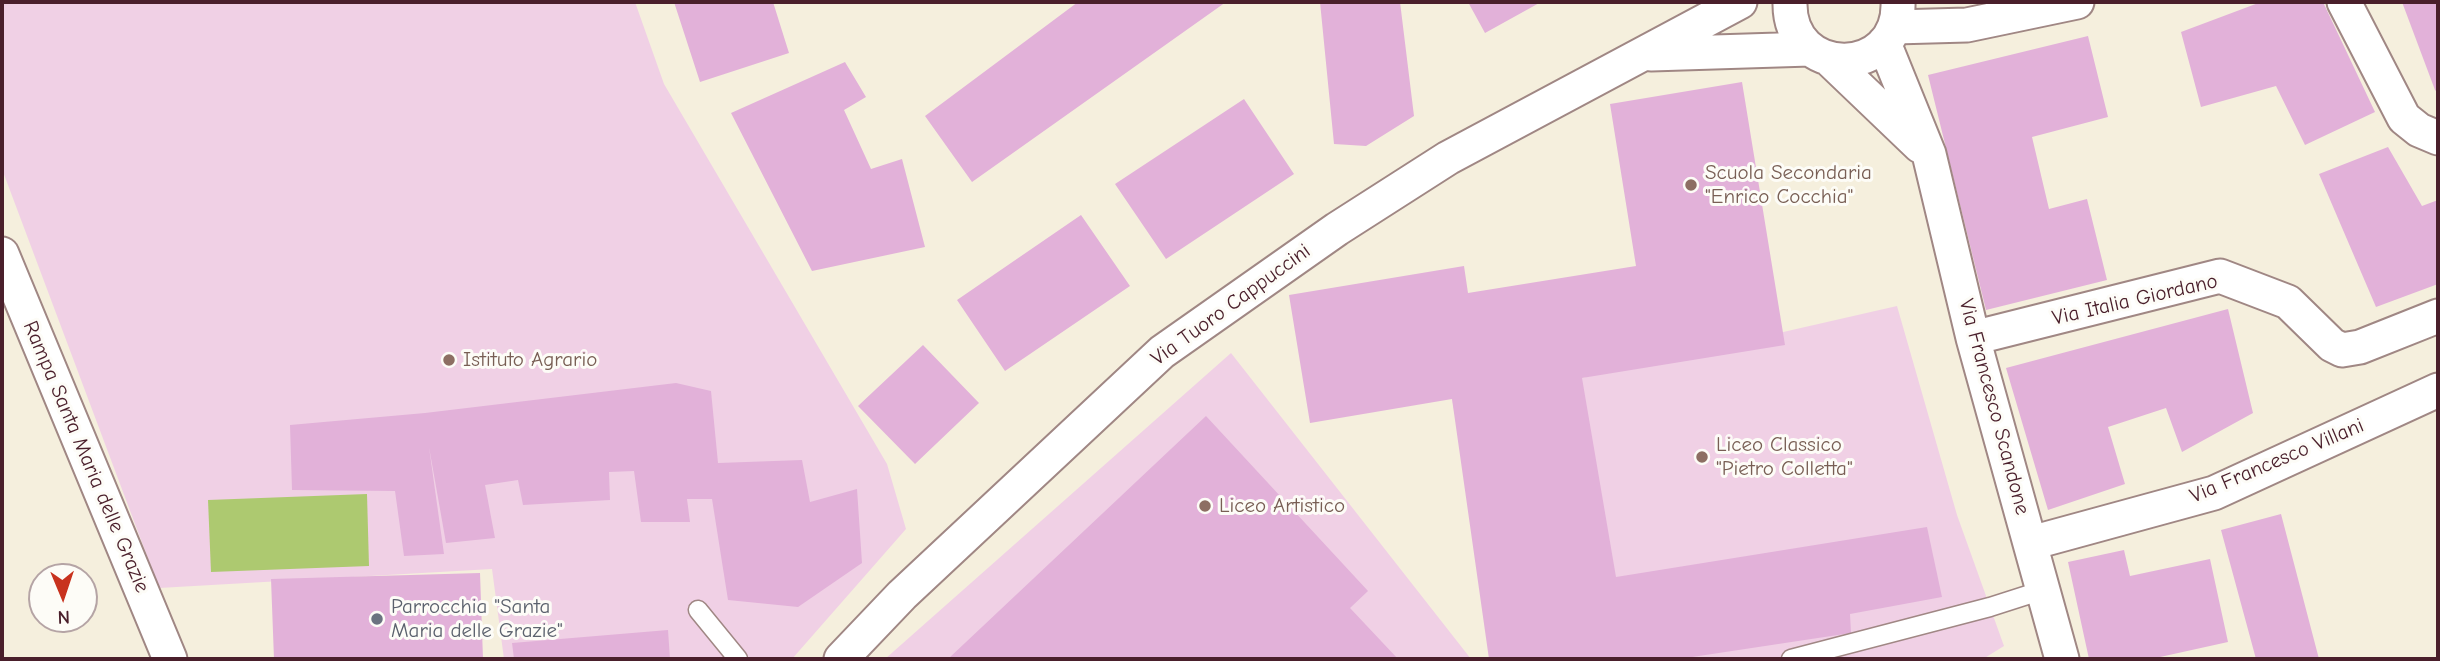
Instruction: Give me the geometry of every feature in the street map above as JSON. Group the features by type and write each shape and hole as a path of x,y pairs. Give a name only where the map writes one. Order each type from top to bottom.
{"street":[{"name":"Via Tuoro Cappuccini","path":"841,659 902,595 1162,352 1336,229 1448,158 1740,2"},
{"path":"1790,2 1791,21 1799,37 1929,154"},
{"path":"1892,24 1967,25 2077,2"},
{"path":"2344,2 2404,118 2419,130 2438,138"},
{"name":"Via Tuoro Cappuccini","path":"1645,54 1819,54 1858,60 1873,53 1892,24"},
{"name":"Via Francesco Scandone","path":"1892,24 1929,154 1973,338 2062,659"},
{"name":"Rampa Santa Maria delle Grazie","path":"2,254 170,659"},
{"name":"Via Italia Giordano","path":"1973,338 2220,276 2288,302 2332,345 2342,350 2360,347 2438,316"},
{"name":"Via Francesco Villani","path":"2031,543 2214,493 2438,390"}],"lane":[{"path":"1791,659 1990,607 2043,590"},
{"path":"698,610 738,659"}],"shaded area":[{"name":"Istituto Agrario","path":"2,2 635,2 664,84 887,464 906,529 792,659 504,659 492,569 159,588 2,169"},
{"name":"Liceo Classico \"Pietro Colletta\"","path":"1897,306 1957,515 2004,646 1983,659 1500,659 1452,399 1582,378"},
{"name":"Liceo Artistico","path":"1231,353 1471,659 885,659"}],"green space":[{"path":"367,494 369,566 211,572 208,500"}],"building":[{"path":"674,2 773,2 789,53 700,82"},
{"path":"1078,2 1226,2 972,182 925,116"},
{"path":"1320,2 1400,2 1414,116 1366,146 1334,144"},
{"path":"1468,2 1541,2 1485,33"},
{"path":"2261,2 2323,2 2375,112 2305,145 2276,86 2201,107 2181,32"},
{"path":"2402,2 2438,2 2438,93 2435,90"},
{"path":"2088,36 2108,117 2032,137 2049,209 2087,199 2107,280 1986,310 1928,75"},
{"path":"845,62 866,97 844,110 871,169 902,159 925,247 812,271 731,113"},
{"path":"1742,82 1785,345 1582,378 1616,577 1927,527 1942,597 1850,614 1851,633 1679,659 1489,659 1452,399 1310,423 1289,295 1464,266 1468,293 1636,266 1610,104"},
{"path":"1244,99 1294,174 1166,259 1115,184"},
{"path":"2388,147 2422,206 2438,200 2438,284 2376,307 2319,174"},
{"path":"1081,215 1130,286 1005,371 957,300"},
{"path":"2228,309 2253,413 2182,452 2166,408 2108,427 2125,484 2048,510 2006,368"},
{"path":"923,345 979,403 915,464 858,406"},
{"path":"676,383 711,391 718,463 802,460 810,502 857,489 862,563 798,607 728,600 712,499 687,499 690,522 641,522 634,471 609,472 610,500 523,505 518,480 485,485 495,538 446,543 429,447 444,554 404,556 395,491 292,490 290,425 425,413"},
{"name":"Liceo Artistico","path":"1206,416 1368,591 1350,608 1398,659 948,659"},
{"path":"2281,514 2319,659 2256,659 2221,530"},
{"path":"2124,550 2130,576 2210,559 2228,642 2151,659 2089,659 2068,562"},
{"name":"Parrocchia \"Santa Maria delle Grazie\"","path":"480,573 483,659 274,659 271,579"},
{"path":"668,630 670,659 514,659 512,643"}],"place":[{"name":"Scuola Secondaria \"Enrico Cocchia\"","path":"1691,185"},
{"name":"Istituto Agrario","path":"449,360"},
{"name":"Liceo Classico \"Pietro Colletta\"","path":"1702,457"},
{"name":"Liceo Artistico","path":"1205,506"},
{"name":"Parrocchia \"Santa Maria delle Grazie\"","path":"377,619"}]}
